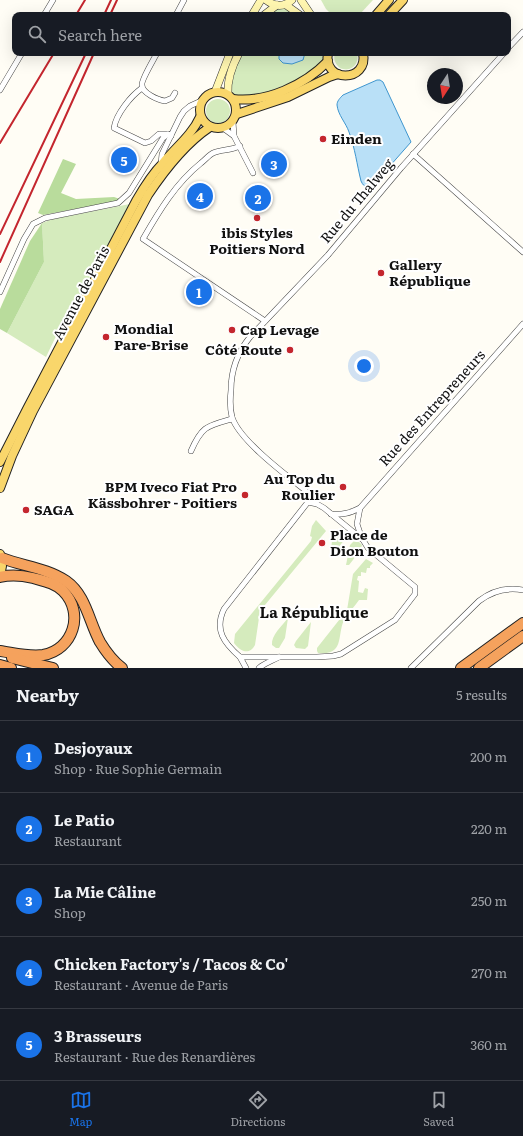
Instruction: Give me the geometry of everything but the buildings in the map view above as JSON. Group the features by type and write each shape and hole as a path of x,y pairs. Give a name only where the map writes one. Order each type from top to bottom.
{"highway":[{"path":"1,556 54,574 70,584 83,603 103,646 110,657 122,668"},
{"path":"0,576 19,574 58,587 63,591 71,603 75,620 69,639 53,651 35,655 0,650"},
{"path":"461,668 523,623"},
{"path":"479,668 523,636"},
{"path":"0,655 53,668"},
{"path":"0,665 11,668"}],"main road":[{"path":"254,12 261,0"},
{"path":"266,0 277,5"},
{"path":"301,0 309,12"},
{"path":"379,12 389,0"},
{"path":"392,12 403,0"},
{"path":"268,12 277,5 289,2 297,12"},
{"path":"215,92 229,56"},
{"path":"238,56 229,76 227,86 230,97 236,106 237,114 233,122 228,126 217,129 210,127 200,118 199,109 201,101 208,95 215,92 222,92 230,97 244,100 281,91 302,82 312,75 327,56"},
{"path":"328,56 333,71 338,74 349,76 358,71 363,62 363,56"},
{"path":"237,114 245,110 278,101 338,74"},
{"name":"Avenue de Paris","path":"0,462 132,208 148,181 161,164 194,128 200,118"},
{"name":"Avenue de Paris","path":"0,488 12,456 33,411 148,195 169,167 198,136 210,127"},
{"path":"0,576 2,566 1,556"}],"street":[{"path":"46,12 53,0"},
{"path":"178,12 184,0"},
{"path":"511,45 523,32"},
{"path":"0,90 20,56"},
{"path":"156,56 143,81 142,88 135,93 115,120 114,128 145,143 151,141 159,134 169,135"},
{"name":"Rue du Thalweg","path":"308,502 308,494 305,490 248,442 239,432 232,419 230,401 231,380 236,361 242,348 265,321 328,255 413,154 501,56"},
{"path":"142,88 144,91 165,101 172,98 175,93"},
{"path":"161,164 162,154 169,135 184,111 190,106 201,101"},
{"path":"233,122 234,136"},
{"path":"223,128 234,136 253,173"},
{"path":"0,292 24,239 33,224 41,219 118,203 124,198 136,182 161,140 169,135"},
{"path":"240,146 232,150 212,154 191,171 162,207 143,239 265,321"},
{"path":"413,154 523,252"},
{"name":"Rue des Entrepreneurs","path":"360,508 523,324"},
{"path":"191,451 201,432 213,424 232,419"},
{"path":"246,668 240,656 223,638 221,631 221,615 224,609 308,502 317,504 363,540"},
{"path":"331,514 350,513 360,508"},
{"path":"240,656 333,656 341,654 395,620 415,594 415,587 368,548 363,540 357,524 360,508"},
{"path":"411,668 479,601 486,596 508,589 523,590"},
{"path":"260,668 262,665 272,662 278,657"}],"green space":[{"path":"321,0 373,0 362,12 329,12"},
{"path":"279,8 292,12 273,12"},
{"path":"241,56 323,56 320,65 314,70 290,83 260,94 237,96 232,91 231,87 234,72"},
{"path":"334,57 358,57 354,66 344,69 337,65"},
{"path":"218,99 223,100 229,106 229,116 223,122 218,123 213,122 207,116 206,111 207,106 213,100"},
{"path":"63,159 76,164 61,193 76,199 114,197 120,199 113,202 43,215 38,213"},
{"path":"130,204 80,295 70,307 46,357 7,333 44,262 42,223 53,219"},
{"path":"42,223 44,262 7,333 0,329 0,309 30,241"},
{"path":"316,520 326,531 260,611 255,645 253,648 247,651 242,650 234,643 235,634 311,541 312,537 310,536 312,526"},
{"path":"343,529 347,533 345,539 334,553 331,552 332,539 336,531"},
{"path":"355,540 362,545 360,551 349,565 346,565 350,545"},
{"path":"366,559 373,563 370,568 367,568 366,573 361,572 361,576 358,576 357,580 359,581 358,592 363,593 365,588 368,589 367,600 359,600 345,618 342,624 339,643 333,651 318,653 317,648 347,610 353,574"},
{"path":"288,618 285,638 279,648 276,648 272,645 273,638"},
{"path":"311,622 308,646 305,649 296,648 294,645 296,641"}],"water":[{"path":"279,56 304,56 303,60 292,64 283,63 279,59"},
{"path":"377,80 383,82 411,142 374,184 367,187 361,181 351,138 337,104 343,95"}],"railway":[{"path":"78,12 85,0"},
{"path":"105,12 111,0"},
{"path":"111,12 117,0"},
{"path":"0,143 52,56"},
{"path":"0,234 85,56"},
{"path":"0,262 93,56"}],"place":[{"name":"Einden","path":"323,139"},
{"name":"3 Brasseurs","path":"124,160"},
{"name":"La Mie Câline","path":"274,164"},
{"name":"Chicken Factory's / Tacos & Co'","path":"200,196"},
{"name":"Le Patio","path":"258,198"},
{"name":"ibis Styles Poitiers Nord","path":"257,218"},
{"name":"Gallery République","path":"381,273"},
{"name":"Desjoyaux","path":"199,292"},
{"name":"Cap Levage","path":"232,330"},
{"name":"Mondial Pare-Brise","path":"106,337"},
{"name":"Côté Route","path":"290,350"},
{"name":"Au Top du Roulier","path":"343,487"},
{"name":"BPM Iveco Fiat Pro Kässbohrer - Poitiers","path":"245,495"},
{"name":"SAGA","path":"26,510"},
{"name":"Place de Dion Bouton","path":"322,543"}],"district":[{"name":"La République","path":"314,613"}]}
